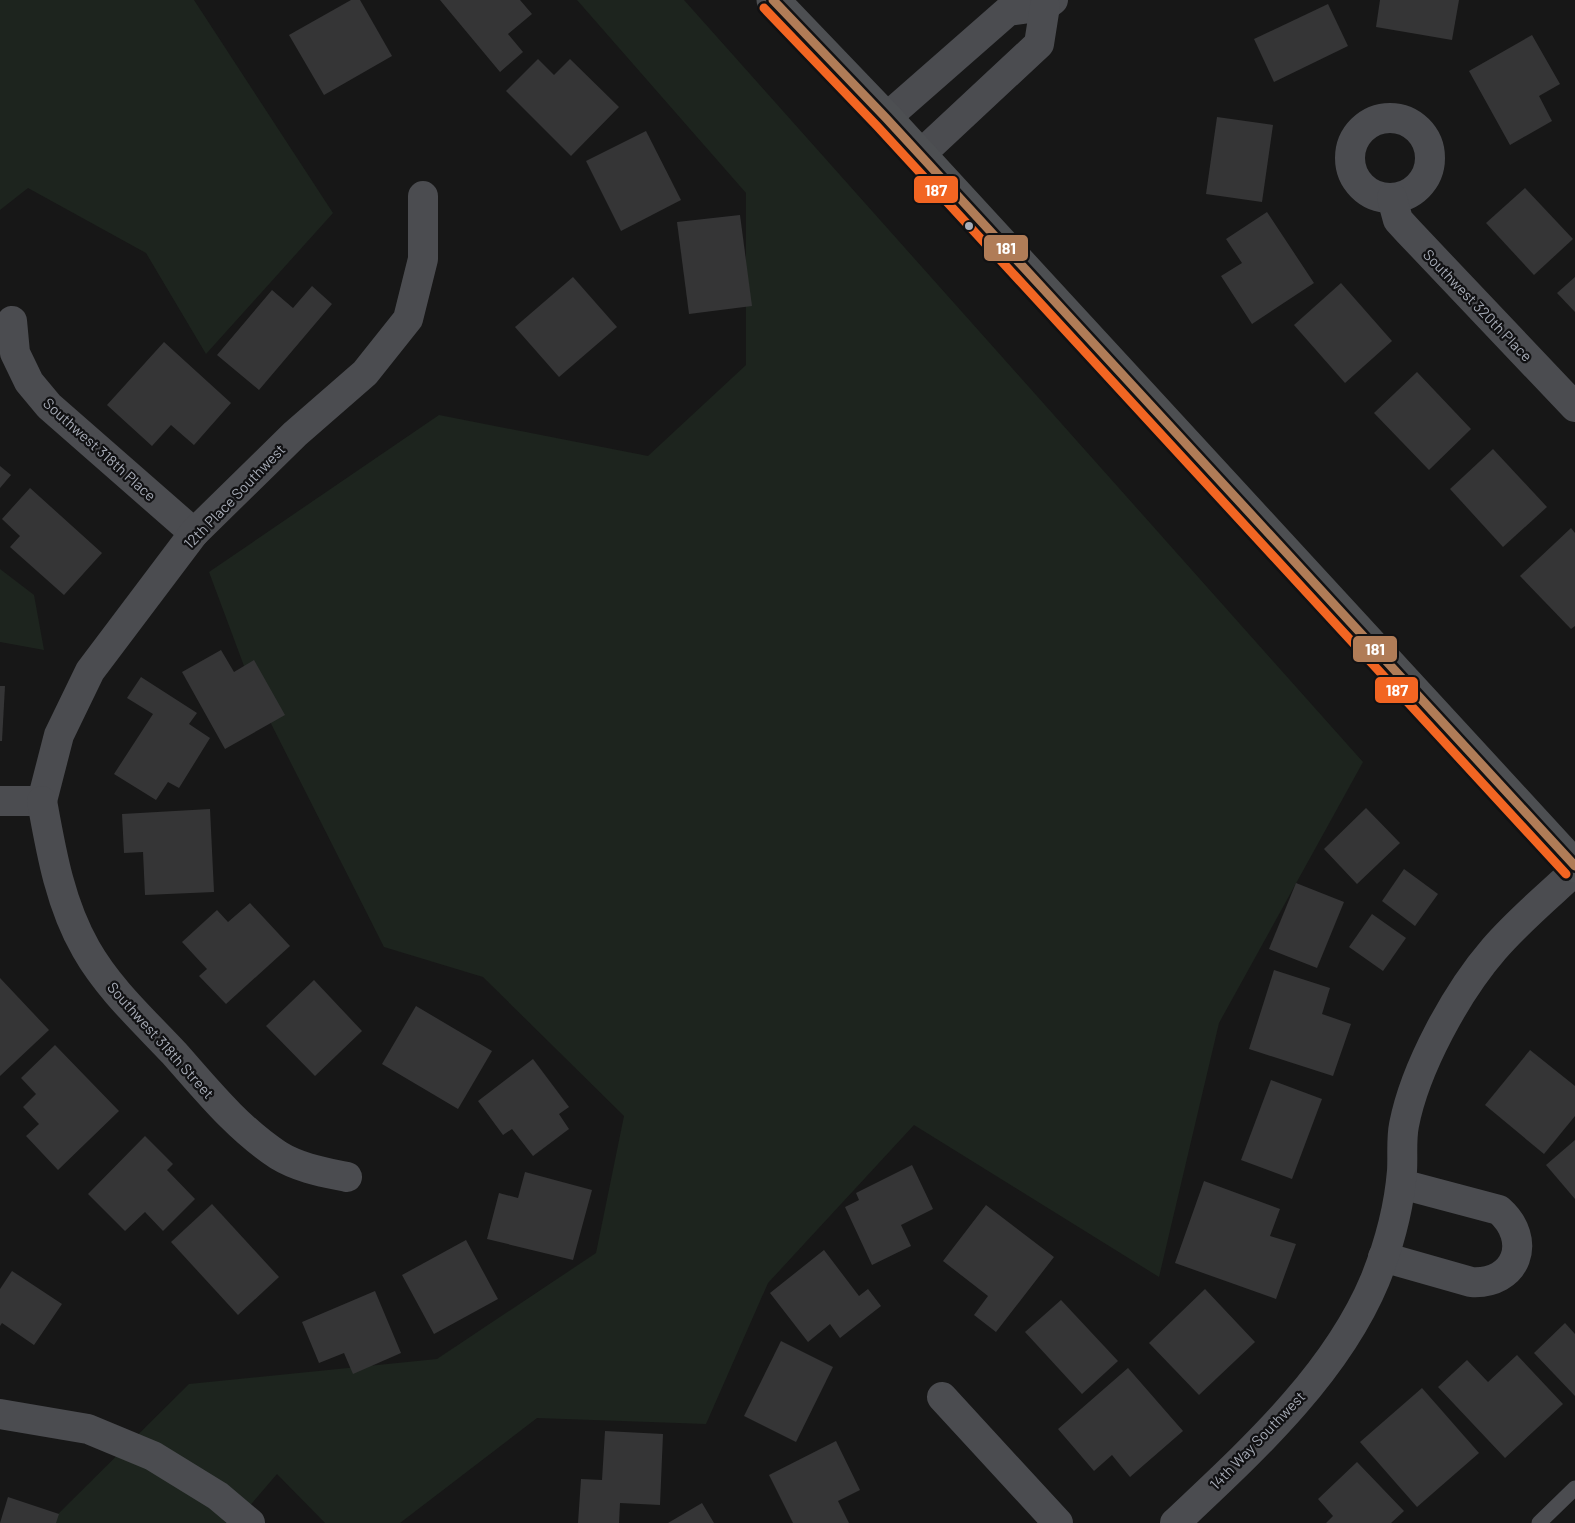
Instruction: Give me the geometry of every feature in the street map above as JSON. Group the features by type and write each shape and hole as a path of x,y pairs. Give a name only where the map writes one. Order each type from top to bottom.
{"main road":[{"path":"773,0 886,118 1575,868"}],"street":[{"path":"886,118 1008,11 1049,3 1039,44 920,155"},
{"name":"12th Place Southwest","path":"42,801 59,735 90,671 194,533 294,434 365,373 408,320 423,259 423,196"},
{"name":"Southwest 320th Place","path":"1392,198 1398,220 1403,226 1575,407"},
{"name":"Southwest 318th Place","path":"12,321 15,353 29,382 49,406 194,533"},
{"path":"0,801 42,801"},
{"name":"Southwest 318th Street","path":"42,801 52,858 68,911 86,949 110,985 244,1130 280,1156 312,1170 347,1177"},
{"name":"14th Way Southwest","path":"1175,1523 1294,1404 1343,1340 1375,1281 1396,1215 1401,1184 1404,1126 1416,1086 1459,994 1495,948 1575,868"},
{"path":"1383,1257 1471,1282 1484,1283 1508,1270 1515,1258 1518,1245 1516,1232 1509,1219 1499,1210 1401,1184"},
{"path":"942,1397 1058,1523"},
{"path":"0,1414 87,1429 153,1456 218,1496 250,1523"}],"lane":[{"path":"1539,1523 1575,1488"}],"shaded area":[{"path":"0,0 194,0 333,213 206,354 146,253 28,188 0,210"},
{"path":"577,0 684,0 1363,762 1219,1023 1159,1277 914,1125 768,1283 706,1424 537,1418 400,1523 325,1523 277,1474 235,1523 49,1523 189,1384 437,1359 596,1253 624,1116 483,977 384,947 250,682 209,572 439,415 648,456 746,365 746,193"},
{"path":"0,569 34,595 44,650 0,642"}],"building":[{"path":"351,0 360,0 392,56 324,95 289,35"},
{"path":"440,0 520,0 532,14 508,34 523,52 500,72"},
{"path":"1380,0 1459,0 1452,40 1376,27"},
{"path":"1328,4 1348,46 1274,82 1254,39"},
{"path":"1532,35 1560,84 1539,96 1552,121 1510,145 1469,71"},
{"path":"538,59 554,75 570,59 619,107 571,156 506,91"},
{"path":"1217,117 1273,125 1262,202 1206,194"},
{"path":"646,131 681,200 621,231 586,161"},
{"path":"1525,188 1573,239 1534,275 1486,223"},
{"path":"1267,212 1314,283 1252,324 1221,276 1242,263 1226,239"},
{"path":"740,215 752,306 689,314 677,222"},
{"path":"573,277 617,327 559,377 515,327"},
{"path":"1575,277 1575,312 1557,293"},
{"path":"1341,283 1392,341 1345,383 1294,325"},
{"path":"312,286 332,304 259,390 217,355 272,290 293,308"},
{"path":"164,342 231,403 194,445 171,425 152,446 107,405"},
{"path":"1417,372 1471,429 1429,470 1374,413"},
{"path":"1493,449 1547,507 1503,547 1450,489"},
{"path":"0,466 11,475 0,488"},
{"path":"30,488 102,553 64,595 10,547 20,536 2,519"},
{"path":"1571,528 1575,533 1575,626 1571,629 1520,576"},
{"path":"221,650 234,672 254,660 285,715 225,749 182,672"},
{"path":"141,677 197,713 189,724 210,738 179,788 168,782 156,800 114,774 153,714 127,698"},
{"path":"0,686 5,686 2,741 0,741"},
{"path":"1366,808 1400,843 1357,884 1324,849"},
{"path":"210,809 214,892 145,895 143,852 124,853 122,814"},
{"path":"1404,869 1438,894 1415,926 1382,901"},
{"path":"1296,883 1344,902 1317,968 1269,949"},
{"path":"250,903 290,946 226,1004 199,976 207,969 182,942 217,910 228,922"},
{"path":"1372,914 1406,938 1383,971 1349,947"},
{"path":"1274,970 1330,988 1322,1014 1351,1024 1333,1076 1249,1049"},
{"path":"0,978 49,1030 0,1076"},
{"path":"314,980 362,1031 315,1076 266,1026"},
{"path":"416,1006 492,1051 458,1109 382,1064"},
{"path":"55,1045 119,1111 58,1170 26,1136 39,1124 23,1107 36,1094 21,1078"},
{"path":"1530,1050 1575,1086 1575,1116 1544,1154 1485,1105"},
{"path":"533,1059 569,1107 559,1114 569,1129 533,1156 512,1129 503,1135 478,1101"},
{"path":"1271,1080 1322,1099 1292,1179 1241,1160"},
{"path":"145,1136 173,1164 167,1170 195,1199 163,1231 145,1212 125,1231 88,1194"},
{"path":"1575,1140 1575,1199 1546,1165"},
{"path":"912,1165 933,1209 901,1225 911,1246 872,1265 845,1207 859,1200 856,1193"},
{"path":"525,1172 592,1190 573,1260 487,1239 499,1193 518,1198"},
{"path":"1204,1181 1280,1209 1270,1236 1296,1244 1276,1299 1175,1263"},
{"path":"212,1204 279,1277 238,1315 171,1242"},
{"path":"986,1205 1054,1257 996,1332 974,1315 988,1296 943,1261"},
{"path":"466,1240 498,1299 434,1334 402,1275"},
{"path":"824,1250 859,1296 868,1289 881,1306 840,1338 830,1324 808,1342 770,1293"},
{"path":"12,1271 62,1304 34,1345 2,1323 0,1326 0,1289"},
{"path":"1205,1289 1255,1342 1199,1395 1149,1343"},
{"path":"375,1291 401,1353 353,1374 344,1353 319,1363 302,1322"},
{"path":"1061,1300 1118,1361 1082,1394 1025,1332"},
{"path":"1565,1323 1575,1334 1575,1396 1534,1353"},
{"path":"781,1341 833,1367 796,1442 744,1416"},
{"path":"1517,1355 1563,1404 1505,1458 1438,1387 1467,1360 1488,1382"},
{"path":"1128,1368 1183,1431 1130,1477 1112,1455 1094,1471 1058,1429"},
{"path":"1422,1388 1479,1453 1417,1507 1360,1442"},
{"path":"605,1431 663,1434 660,1505 620,1503 619,1523 578,1523 581,1479 602,1480"},
{"path":"836,1441 860,1490 838,1501 849,1523 793,1523 769,1475"},
{"path":"1357,1462 1404,1511 1391,1523 1326,1523 1333,1516 1318,1499"},
{"path":"8,1497 59,1514 56,1523 0,1523"},
{"path":"702,1503 714,1523 668,1523"}],"transit line":[{"name":"181","path":"773,0 886,118 1575,866"},
{"name":"187","path":"764,8 877,126 1566,874"}]}
